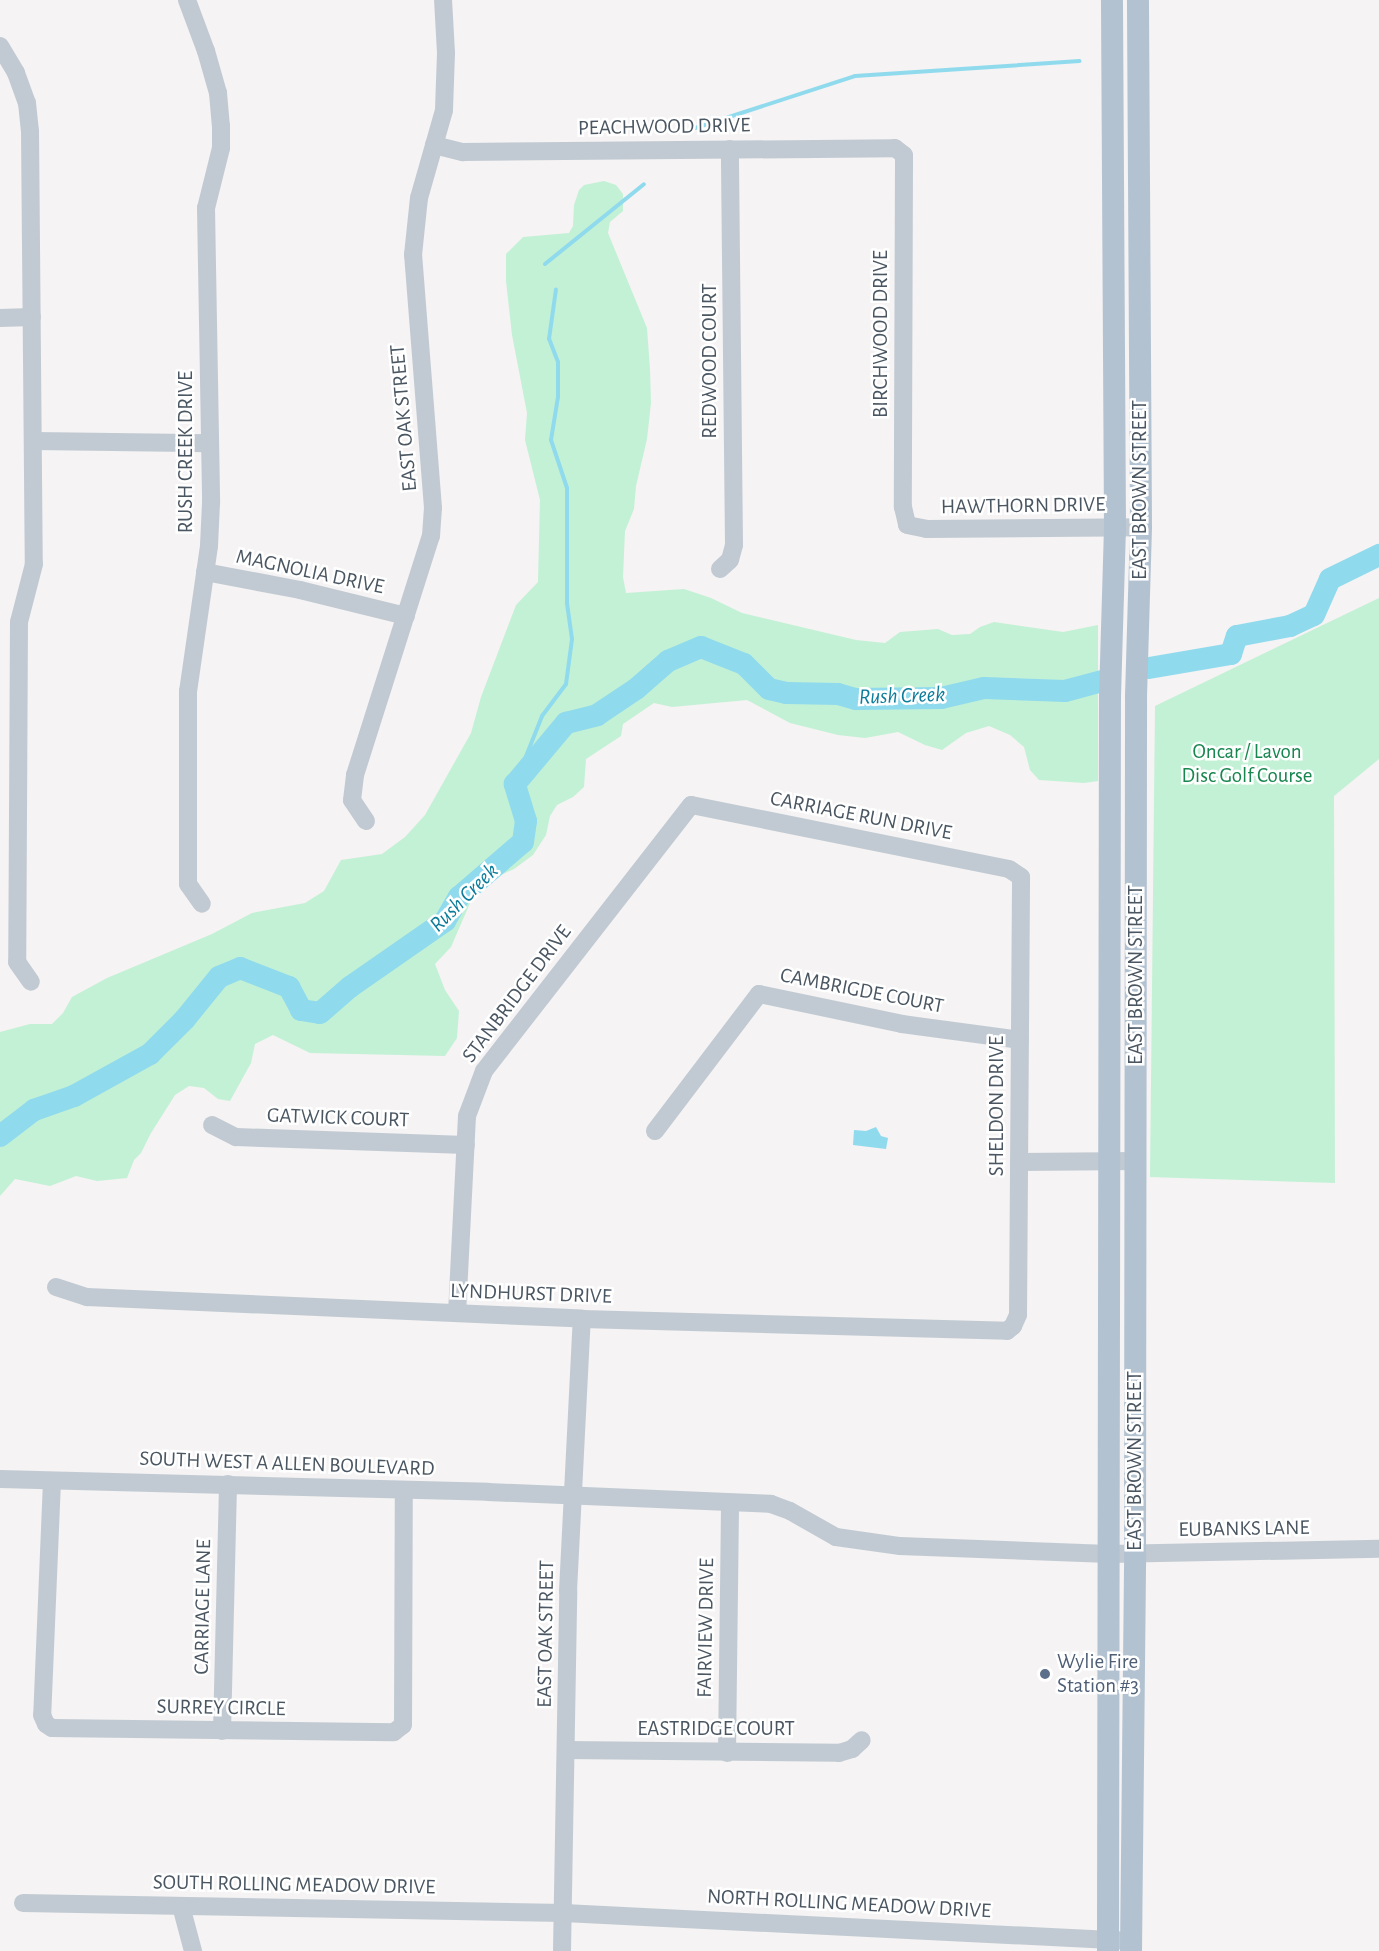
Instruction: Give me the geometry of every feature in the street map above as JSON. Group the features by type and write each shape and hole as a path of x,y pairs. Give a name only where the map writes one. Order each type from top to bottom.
{"main road":[{"name":"EAST BROWN STREET","path":"1108,1945 1110,696 1115,527 1112,0"},
{"name":"EAST BROWN STREET","path":"1131,1946 1135,1553 1136,696 1141,527 1138,0"},
{"path":"1114,339 1141,339"}],"street":[{"name":"RUSH CREEK DRIVE","path":"187,0 206,51 218,93 221,126 221,148 206,208 211,503 205,572 188,691 188,884 202,904"},
{"name":"EAST OAK STREET","path":"366,821 352,800 355,775 430,536 433,508 413,255 419,198 444,110 446,53 443,0"},
{"path":"0,46 16,72 27,103 30,131 34,564 19,622 9,796 17,962 31,982"},
{"name":"PEACHWOOD DRIVE","path":"434,145 463,152 895,147"},
{"name":"BIRCHWOOD DRIVE","path":"895,147 904,155 903,507 907,525"},
{"name":"REDWOOD COURT","path":"720,569 729,560 734,545 730,149"},
{"path":"0,318 32,317"},
{"path":"34,441 210,443"},
{"name":"HAWTHORN DRIVE","path":"907,525 927,529 1141,527"},
{"name":"MAGNOLIA DRIVE","path":"205,572 300,590 405,616"},
{"name":"CARRIAGE RUN DRIVE","path":"691,805 1009,869 1021,877"},
{"name":"STANBRIDGE DRIVE","path":"457,1313 467,1116 483,1071 691,805"},
{"name":"SHELDON DRIVE","path":"1007,1331 1018,1315 1021,877"},
{"name":"CAMBRIGDE COURT","path":"655,1131 759,993 902,1024 1020,1040"},
{"name":"GATWICK COURT","path":"212,1125 236,1137 466,1145"},
{"path":"1019,1162 1136,1161"},
{"name":"LYNDHURST DRIVE","path":"56,1287 87,1297 582,1319 1007,1331"},
{"name":"EAST OAK STREET","path":"562,1951 568,1591 582,1319"},
{"name":"SOUTH WEST A ALLEN BOULEVARD","path":"0,1479 405,1490 730,1503"},
{"name":"SURREY CIRCLE","path":"52,1481 42,1715 46,1724 51,1728 394,1732 403,1725 405,1490"},
{"name":"CARRIAGE LANE","path":"222,1731 228,1485"},
{"name":"EUBANKS LANE","path":"730,1503 771,1504 790,1511 836,1537 851,1541 900,1546 1109,1554 1379,1549"},
{"name":"FAIRVIEW DRIVE","path":"728,1753 730,1503"},
{"name":"EASTRIDGE COURT","path":"566,1750 839,1753 852,1749 862,1740"},
{"name":"SOUTH ROLLING MEADOW DRIVE","path":"22,1903 564,1913"},
{"path":"181,1906 193,1951"},
{"name":"NORTH ROLLING MEADOW DRIVE","path":"564,1913 1131,1946"}],"green space":[{"path":"604,181 616,185 623,194 623,211 610,222 608,233 647,328 650,369 651,403 647,439 636,486 634,509 625,531 623,577 626,593 684,589 711,598 742,613 856,640 885,643 900,632 938,629 952,635 970,634 994,622 1063,632 1098,625 1098,781 1084,783 1039,780 1030,770 1024,747 1010,735 989,726 966,733 942,750 925,745 898,732 865,738 838,735 790,723 747,700 672,707 654,703 623,724 621,736 586,759 584,787 573,797 557,805 550,816 546,835 533,855 514,869 488,881 470,903 451,947 435,964 445,990 459,1011 457,1038 445,1056 310,1053 273,1035 255,1044 251,1063 230,1101 218,1099 204,1088 189,1086 175,1095 141,1153 134,1160 127,1178 97,1181 76,1176 50,1186 15,1179 0,1196 0,1032 30,1024 52,1024 63,1013 72,997 107,978 212,934 252,913 305,903 324,891 341,860 382,854 405,837 425,815 471,733 481,697 516,605 538,582 540,500 525,440 527,413 512,335 506,281 506,254 523,237 569,233 573,226 574,205 579,190 584,185"},
{"name":"Oncar / Lavon Disc Golf Course","path":"1379,598 1379,759 1334,796 1335,1183 1150,1177 1155,706"}],"water":[{"path":"876,1127 881,1136 888,1138 886,1149 853,1145 854,1130 866,1131"}],"waterway":[{"path":"695,128 855,76 1079,61"},
{"path":"545,264 644,184"},
{"path":"515,784 542,716 566,684 572,639 567,602 567,488 551,440 558,397 558,362 549,339 556,289"},
{"name":"Rush Creek","path":"1149,668 1231,654 1237,636 1290,626 1314,615 1330,579 1379,555"},
{"name":"Rush Creek","path":"0,1136 34,1110 74,1096 150,1054 185,1019 219,977 240,968 289,987 301,1010 320,1013 350,987 445,921 459,897 523,842 526,821 515,784 566,723 597,715 636,689 668,661 701,647 744,664 769,689 787,693 838,694 856,699 941,698 984,688 1065,691 1103,681"}],"place":[{"name":"Wylie Fire Station #3","path":"1045,1674"}]}
